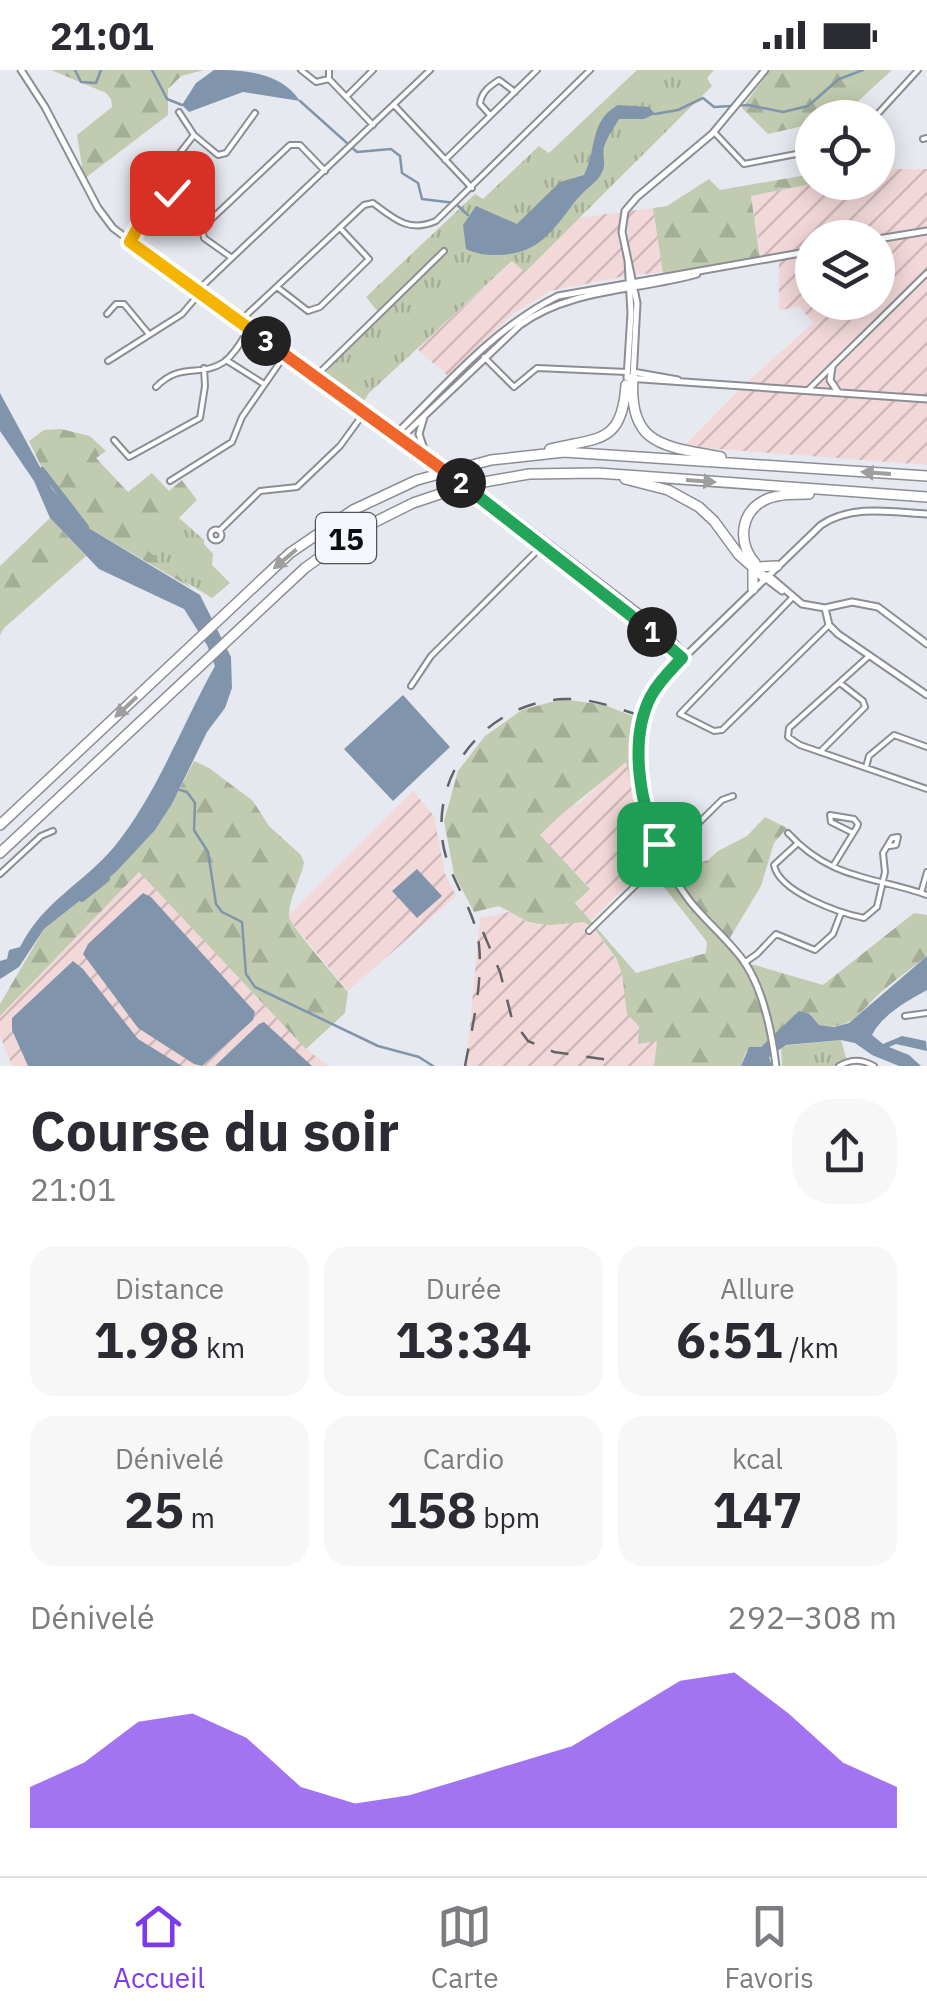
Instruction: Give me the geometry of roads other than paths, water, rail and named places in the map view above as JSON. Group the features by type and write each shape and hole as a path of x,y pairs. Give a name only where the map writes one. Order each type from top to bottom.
{"highway":[{"path":"530,454 592,442 610,433 622,416 630,375"},
{"path":"630,375 634,414 650,438 675,448 758,464"},
{"name":"15","path":"0,825 298,547 364,504 438,473 530,454 592,453 927,476"},
{"name":"15","path":"0,853 320,556 406,506 458,488 548,473 927,497"},
{"path":"604,474 668,490 694,503 712,518 734,550 766,576"},
{"path":"754,589 756,568 743,538 747,518 756,506 783,495 853,492"},
{"path":"756,568 777,566"}],"street":[{"path":"20,70 46,107 98,208 113,228 438,464"},
{"path":"300,70 316,82 329,79"},
{"path":"328,70 329,79 373,125"},
{"path":"346,96 373,70"},
{"path":"108,361 182,314 232,258 430,70"},
{"path":"445,160 537,70"},
{"path":"630,375 637,328 621,222 628,206 714,132 765,70"},
{"path":"890,100 918,70"},
{"path":"240,322 364,205 374,203 398,224 426,226 436,221 586,71"},
{"path":"490,115 480,104 490,86 500,80 515,92"},
{"path":"394,105 472,188"},
{"path":"178,112 194,134 218,155 226,153 255,113"},
{"path":"714,132 744,164 795,154"},
{"path":"130,242 141,222 176,188 176,158 194,134"},
{"path":"232,258 204,238 202,228 277,157 290,145 300,145 325,172"},
{"path":"146,163 137,173 136,183 155,208"},
{"path":"277,287 308,310 320,307 369,259 340,228"},
{"path":"895,236 927,231"},
{"path":"316,376 444,251"},
{"path":"399,436 483,356 541,310 632,285 795,255"},
{"path":"807,391 927,273"},
{"path":"107,314 116,304 124,304 148,333"},
{"path":"156,387 167,375 226,360 249,329"},
{"path":"170,481 232,442 242,417 285,354"},
{"path":"483,356 514,387 537,368 927,399"},
{"path":"399,436 483,356"},
{"path":"226,360 264,384"},
{"path":"832,367 831,384 841,393"},
{"path":"114,440 129,457 200,418 204,368"},
{"path":"220,531 260,491 297,488 342,444 366,412"},
{"path":"426,414 419,432 426,452"},
{"path":"399,436 476,491 684,657"},
{"path":"646,875 656,854 641,777 640,730 650,698 684,657 821,525 846,514 868,511 927,514"},
{"path":"544,544 671,639 684,657"},
{"path":"411,686 431,656 544,544"},
{"path":"766,576 802,604 825,608 852,602 870,604 927,644"},
{"path":"790,596 680,714 714,732 722,730 829,625"},
{"path":"825,608 829,625 927,694"},
{"path":"671,639 688,644 703,638"},
{"path":"869,656 787,732 790,741 927,789"},
{"path":"820,752 865,706 840,682"},
{"path":"866,768 869,756 894,735 927,747"},
{"path":"589,932 722,800 733,796"},
{"path":"833,866 853,833 857,821 830,814 830,822 853,833"},
{"path":"0,874 38,838 53,831"},
{"path":"788,833 858,879 924,894 927,872"},
{"path":"654,835 690,902 744,962 755,985 776,1066"},
{"path":"798,843 774,866 774,872 785,884 842,913 869,916 878,907 886,866 882,853 890,846"},
{"path":"744,962 776,934 806,950 815,950 833,934 842,913"},
{"path":"905,1016 927,1013"},
{"path":"838,1066 848,1060 874,1066"}],"water":[{"path":"214,70 273,78 300,101 243,92 189,112 182,105 196,83"},
{"path":"618,105 649,107 655,114 644,119 619,119 604,147 601,174 544,238 512,254 466,249 463,225 476,206 517,224 560,182 584,175 602,119"},
{"path":"0,393 52,489 87,527 200,595 231,657 232,688 225,708 207,732 155,830 115,873 44,929 19,967 0,979 0,961 7,959 9,950 20,947 41,917 102,861 129,826 215,666 207,645 184,609 99,569 50,518 34,481 0,431"},
{"path":"403,695 450,747 393,801 344,749"},
{"path":"417,869 442,896 417,918 392,891"},
{"path":"143,893 151,897 255,1012 253,1020 202,1066 138,1028 83,954 88,944"},
{"path":"927,956 927,990 889,1015 872,1035 883,1044 902,1036 926,1041 927,1051 896,1044 889,1047 909,1055 921,1066 899,1066 841,1040 786,1045 769,1057 772,1066 741,1066 749,1047 761,1047 799,1011 810,1014 819,1025 849,1023"},
{"path":"73,961 138,1039 182,1066 28,1066 12,1030 12,1018"},
{"path":"264,1022 312,1066 215,1066 259,1024"}],"waterway":[{"path":"75,70 81,82 96,83 101,70"},
{"path":"152,70 167,99 182,105"},
{"path":"655,114 678,110 703,98 714,107 748,105 783,112 808,106 839,79 863,70"},
{"path":"300,101 357,152 391,149 400,156 402,173 418,183 422,199 455,203 468,215"},
{"path":"42,470 86,527"},
{"path":"180,790 187,792 195,803 194,830 208,852 216,904 222,912 242,922 246,974 255,987 378,1046 419,1057 433,1066"},
{"path":"82,899 107,879"}],"railway":[{"path":"465,1066 478,990 479,945 442,837 442,811 459,762 492,725 538,703 583,700 638,715"},
{"path":"483,932 500,972 512,1019 528,1041 554,1052 616,1061"}]}
